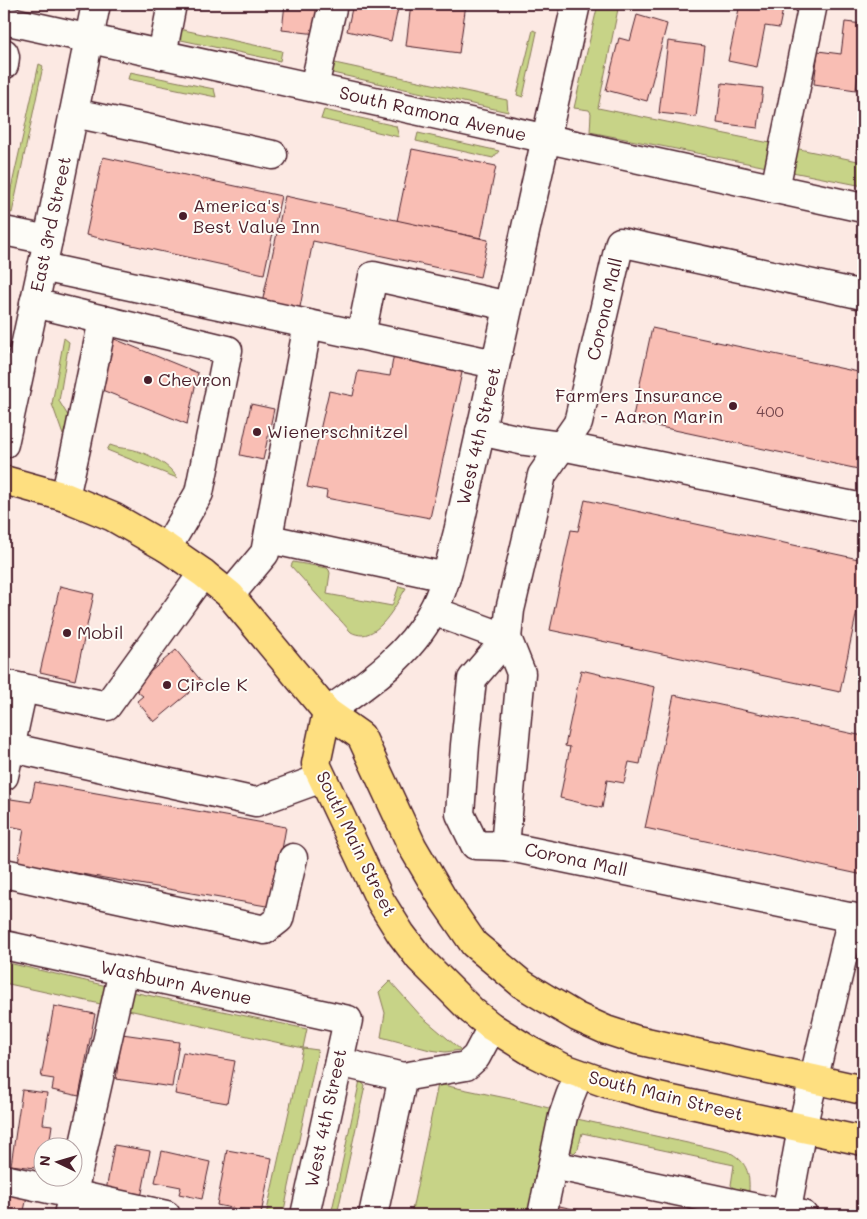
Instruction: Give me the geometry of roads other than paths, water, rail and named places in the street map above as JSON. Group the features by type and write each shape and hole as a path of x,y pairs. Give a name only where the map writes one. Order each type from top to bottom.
{"main road":[{"path":"4,480 65,497 113,518 167,548 230,595 327,712 361,736 412,846 442,899 474,944 522,984 577,1017 606,1030 637,1040 863,1090"},
{"name":"South Main Street","path":"327,712 316,764 381,902 401,934 420,959 472,1011 492,1027 532,1052 564,1068 606,1084 863,1141"}],"street":[{"path":"93,23 109,4"},
{"path":"162,55 172,4"},
{"path":"314,87 333,4"},
{"name":"West 4th Street","path":"327,712 393,662 418,635 433,611 446,577 458,532 576,4"},
{"path":"776,189 813,4"},
{"name":"South Ramona Avenue","path":"5,25 93,23 162,55 314,87 549,127 776,189 863,208"},
{"name":"East 3rd Street","path":"4,444 14,351 34,303 93,23"},
{"path":"4,53 6,57 4,65"},
{"path":"74,113 273,156"},
{"path":"4,231 48,240"},
{"name":"Corona Mall","path":"793,1214 802,1128 858,919 505,846 521,673 507,638 510,610 542,475 578,423 620,242 863,295"},
{"path":"42,267 495,364"},
{"path":"361,335 374,276 508,306"},
{"path":"34,303 228,350 199,493 167,548"},
{"path":"65,497 103,320"},
{"path":"230,595 265,552 308,324"},
{"path":"480,431 863,508"},
{"path":"268,538 446,577"},
{"path":"4,776 13,686 107,706 203,573"},
{"path":"433,611 507,638 472,678 460,814 475,845 505,846"},
{"path":"7,747 256,802 322,778"},
{"path":"4,873 264,930 279,919 293,858"},
{"name":"Washburn Avenue","path":"4,945 348,1020"},
{"path":"71,1205 123,971"},
{"name":"West 4th Street","path":"305,1215 348,1020"},
{"path":"338,1062 403,1077 466,1066 476,1057 492,1027"},
{"path":"542,1215 563,1116 579,1074"},
{"path":"373,1215 403,1077"},
{"path":"553,1165 780,1213 793,1214"},
{"path":"4,1179 71,1205 166,1215"}],"place":[{"name":"America's Best Value Inn","path":"183,216"},
{"name":"Chevron","path":"148,380"},
{"name":"Farmers Insurance - Aaron Marin","path":"733,406"},
{"name":"Wienerschnitzel","path":"257,432"},
{"name":"Mobil","path":"67,633"},
{"name":"Circle K","path":"167,685"}]}
